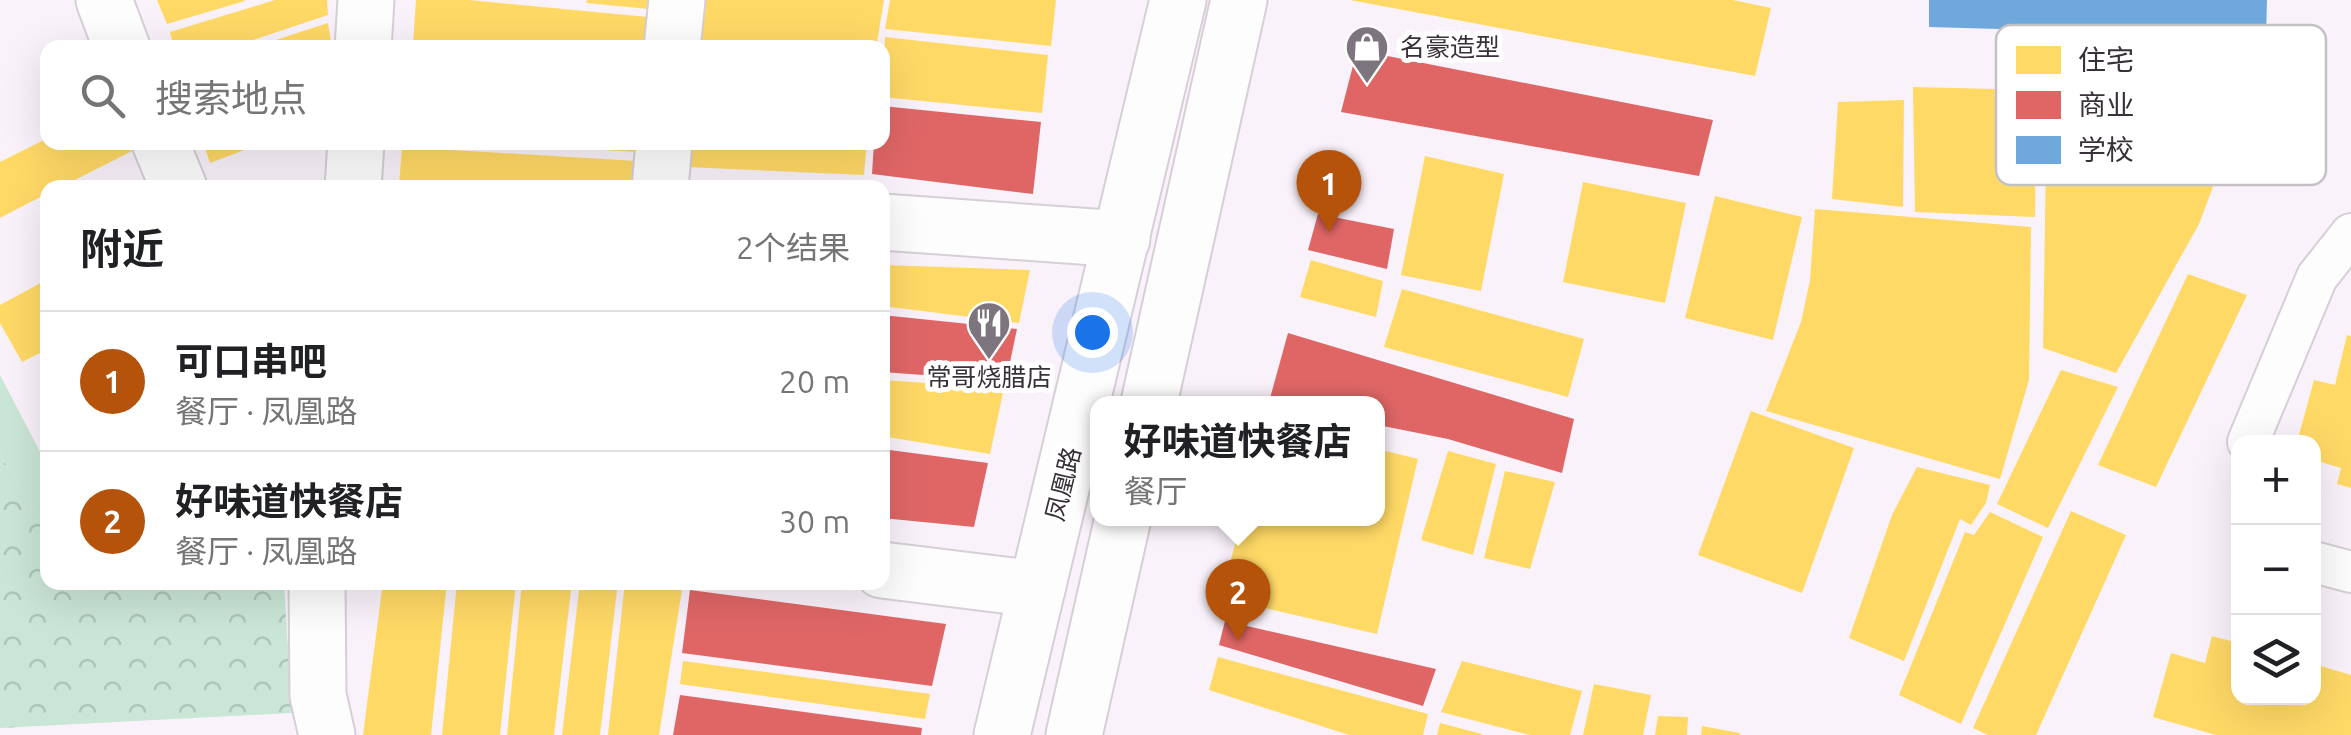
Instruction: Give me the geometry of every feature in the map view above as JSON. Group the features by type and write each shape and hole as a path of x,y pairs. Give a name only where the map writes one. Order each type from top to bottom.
{"main road":[{"path":"104,0 119,40"},
{"path":"364,40 366,0"},
{"path":"673,40 676,0"},
{"name":"凤凰路","path":"1002,735 1178,0"},
{"path":"1151,396 1240,0"},
{"path":"163,150 176,180"},
{"path":"354,180 355,150"},
{"path":"661,180 663,150"},
{"path":"890,223 1122,239"},
{"path":"1074,735 1121,526"},
{"path":"890,571 1037,589"},
{"path":"317,590 318,696 326,735"}],"lane":[{"path":"2251,435 2317,276 2351,234"},
{"path":"2321,564 2351,572"}],"green space":[{"path":"0,375 40,452 40,521 0,455"},
{"path":"0,455 40,521 40,590 284,590 292,713 0,728"}],"building: 住宅":[{"path":"157,0 244,0 245,1 167,24"},
{"path":"275,0 327,0 328,15 253,40 172,40 170,32"},
{"path":"416,0 469,0 648,17 646,40 413,40"},
{"path":"650,0 649,9 586,3"},
{"path":"702,0 884,0 877,40 698,40"},
{"path":"890,0 1056,0 1051,46 885,29"},
{"path":"1350,0 1733,0 1771,8 1755,76"},
{"path":"328,23 331,40 276,40"},
{"path":"885,37 1048,55 1042,113 890,98 890,40"},
{"path":"1913,87 1996,89 1996,185 2035,185 2035,217 1915,212"},
{"path":"1904,100 1903,207 1832,199 1838,102"},
{"path":"40,142 40,150 134,150 75,180 40,180 40,197 0,218 0,162"},
{"path":"206,150 244,150 210,163"},
{"path":"402,150 636,161 635,180 399,180"},
{"path":"687,150 866,150 864,175 686,167"},
{"path":"1425,156 1504,174 1481,291 1401,275"},
{"path":"1583,182 1686,203 1665,303 1563,282"},
{"path":"2046,185 2214,185 2199,224 2116,373 2043,348"},
{"path":"1715,196 1802,217 1773,340 1685,318"},
{"path":"1815,209 2031,227 2029,380 2000,479 1766,411 1801,322 1810,280"},
{"path":"1311,260 1383,281 1376,317 1300,297"},
{"path":"890,265 1030,270 1019,323 890,307"},
{"path":"2188,274 2247,295 2156,487 2098,465"},
{"path":"40,283 40,353 22,362 0,323 0,305"},
{"path":"1402,289 1584,339 1568,397 1384,347"},
{"path":"2347,335 2351,336 2351,488 2337,484 2341,468 2321,462 2321,435 2299,435 2314,380 2335,385"},
{"path":"2061,370 2118,387 2048,528 1997,504"},
{"path":"890,381 1004,388 990,454 890,437"},
{"path":"1751,411 1854,448 1802,593 1698,555"},
{"path":"1385,451 1418,459 1377,634 1222,598 1239,526 1385,526"},
{"path":"1448,451 1496,464 1473,555 1421,540"},
{"path":"1917,467 1990,485 1986,503 1971,525 1960,519 1904,661 1849,638 1892,515"},
{"path":"1505,471 1555,482 1530,569 1484,558"},
{"path":"2071,511 2126,535 2036,735 1988,735 1973,728"},
{"path":"1990,512 2043,537 1961,724 1899,695 1965,532 1974,535"},
{"path":"382,590 446,590 431,735 363,735"},
{"path":"456,590 515,590 500,735 442,735"},
{"path":"521,590 571,590 554,735 507,735"},
{"path":"579,590 617,590 600,735 562,735"},
{"path":"624,590 682,590 659,735 608,735"},
{"path":"2212,636 2231,641 2231,705 2321,705 2321,666 2351,675 2351,735 2216,735 2153,717 2171,653 2205,663"},
{"path":"1218,657 1428,714 1423,735 1349,735 1209,690"},
{"path":"683,661 930,694 925,719 680,684"},
{"path":"1462,661 1582,691 1570,735 1530,735 1441,712"},
{"path":"1594,684 1651,695 1643,735 1583,735"},
{"path":"1658,716 1688,717 1687,735 1655,735"},
{"path":"1440,723 1482,734 1482,735 1437,735"},
{"path":"1702,726 1740,733 1740,735 1701,735"}],"building: 商业":[{"path":"1357,50 1713,120 1699,176 1341,112"},
{"path":"890,107 1041,122 1033,194 872,174 874,150 890,150"},
{"path":"1318,214 1394,229 1387,269 1308,250"},
{"path":"890,316 1017,329 1006,381 890,373"},
{"path":"1288,333 1574,419 1562,473 1448,439 1385,426 1385,396 1271,396"},
{"path":"890,450 988,463 974,527 890,519"},
{"path":"690,590 946,624 932,686 682,653"},
{"path":"1225,621 1436,669 1423,706 1219,645"},
{"path":"680,695 922,728 921,735 673,735"}],"building: 学校":[{"path":"1929,0 2267,0 2266,25 1929,27"}],"place":[{"name":"名豪造型","path":"1367,85"},
{"name":"可口串吧","path":"1329,232"},
{"name":"常哥烧腊店","path":"989,361"},
{"name":"好味道快餐店","path":"1238,641"}]}
